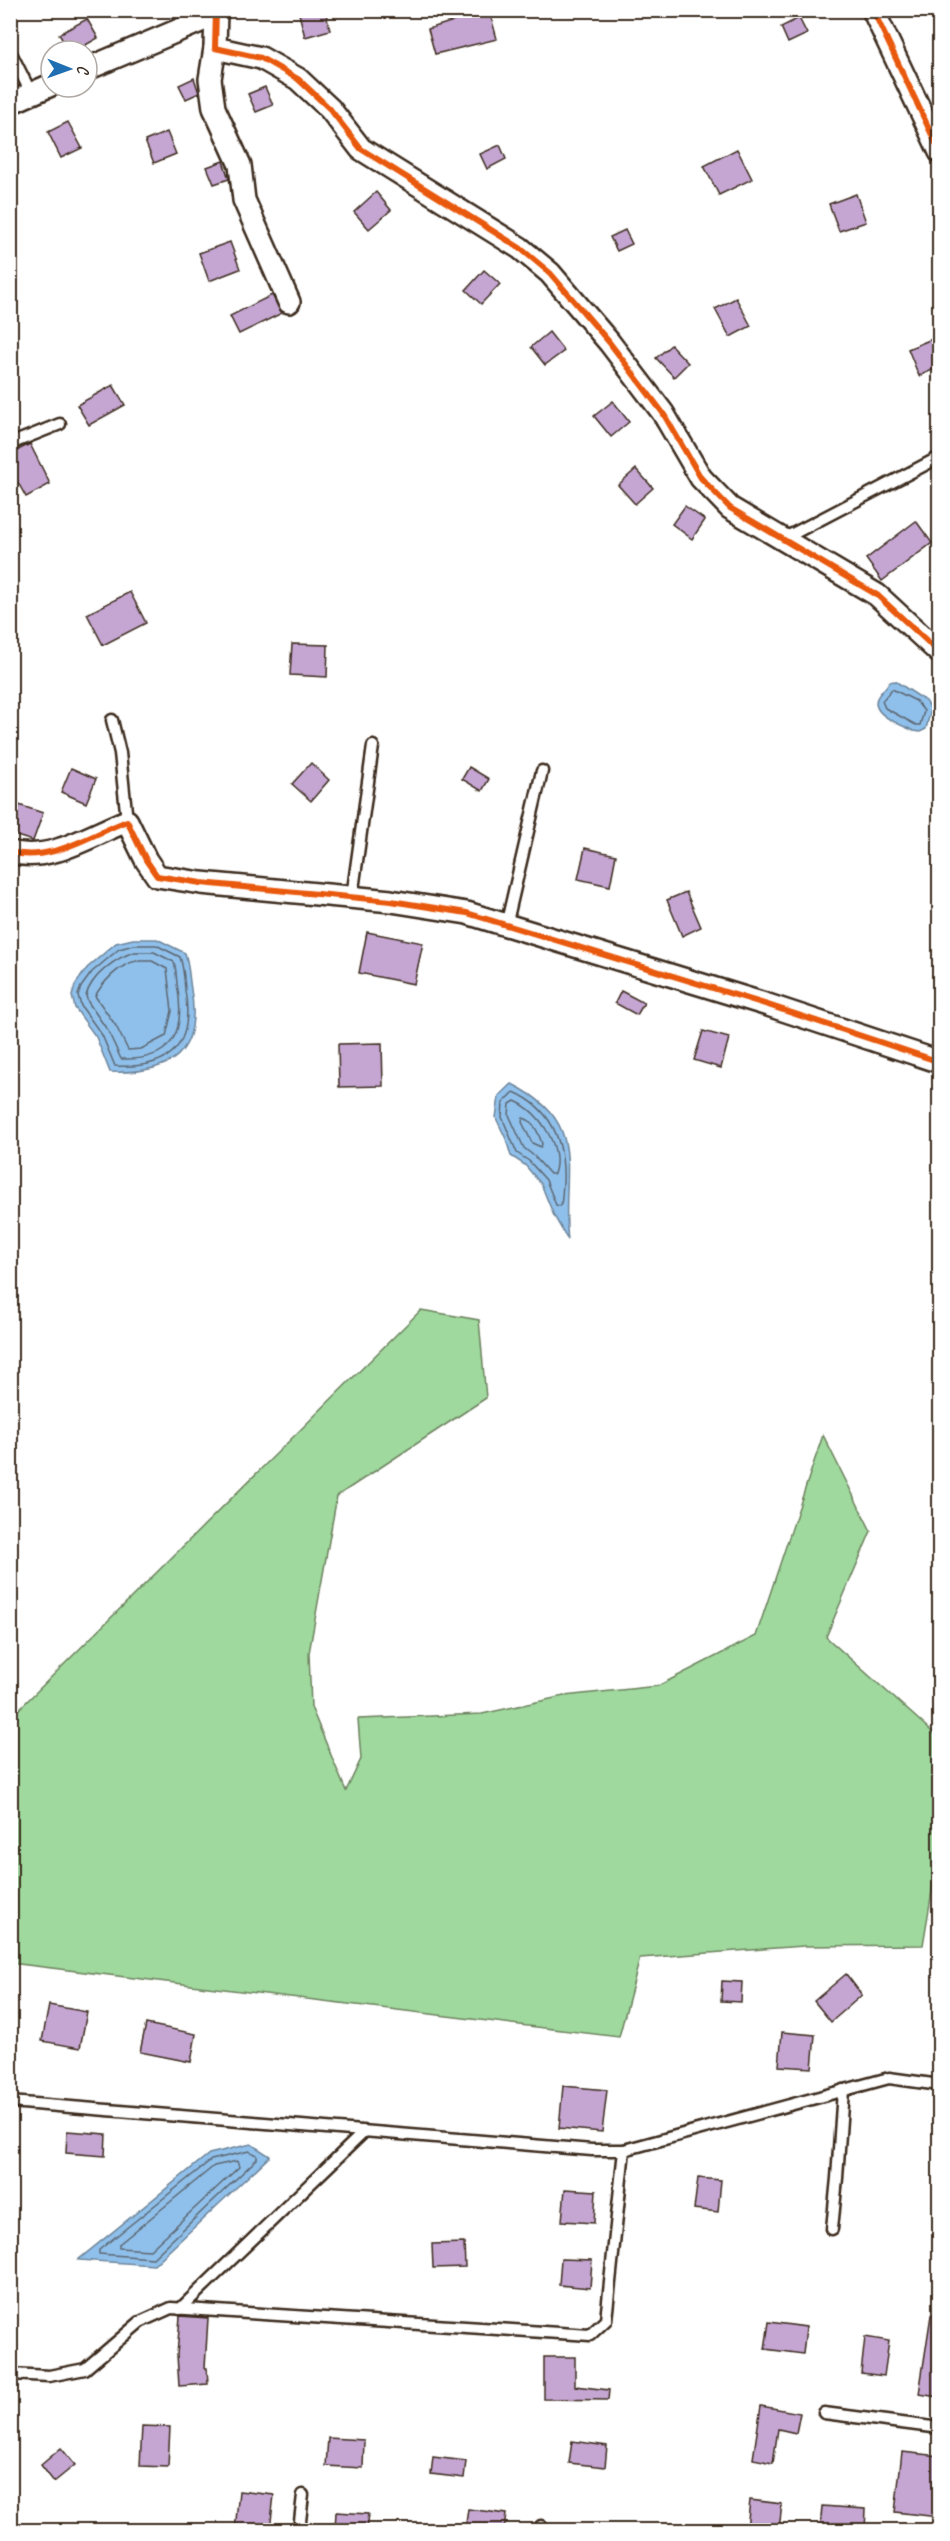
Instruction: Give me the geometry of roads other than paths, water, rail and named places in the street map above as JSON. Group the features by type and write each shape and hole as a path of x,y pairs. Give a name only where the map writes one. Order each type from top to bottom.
{"street":[{"path":"873,10 939,152"},
{"path":"99,64 217,12 210,79 214,108 240,165 244,200 289,302"},
{"path":"215,48 261,58 298,79 330,109 361,149 520,248 550,273 609,342 663,413 701,478 730,508 877,595 939,653"},
{"path":"10,103 39,90"},
{"path":"10,852 47,853 77,843 127,821 146,860 157,876 201,884 352,897 467,913 768,1005 939,1062"}],"lane":[{"path":"10,51 31,93"},
{"path":"10,444 60,424"},
{"path":"782,540 939,457"},
{"path":"112,720 120,753 127,821"},
{"path":"352,897 374,746"},
{"path":"506,926 542,771"},
{"path":"10,2102 592,2150 624,2150 889,2078 939,2085"},
{"path":"832,2229 843,2090"},
{"path":"180,2308 364,2132"},
{"path":"10,2374 49,2376 85,2369 140,2322 171,2308 590,2335 606,2320 624,2150"},
{"path":"824,2413 939,2428"},
{"path":"299,2530 303,2495"}],"water":[{"path":"895,681 926,701 931,709 926,729 920,732 914,731 888,719 878,709 876,704 878,696 889,682"},
{"path":"133,939 157,939 185,953 193,1011 192,1030 178,1056 165,1064 131,1072 110,1072 96,1037 75,1008 72,996 75,985 87,968 116,943"},
{"path":"512,1084 537,1099 553,1115 562,1133 567,1151 568,1240 554,1216 541,1184 525,1165 511,1156 496,1118 499,1096"},
{"path":"251,2144 270,2156 154,2265 78,2260 209,2154"}]}
